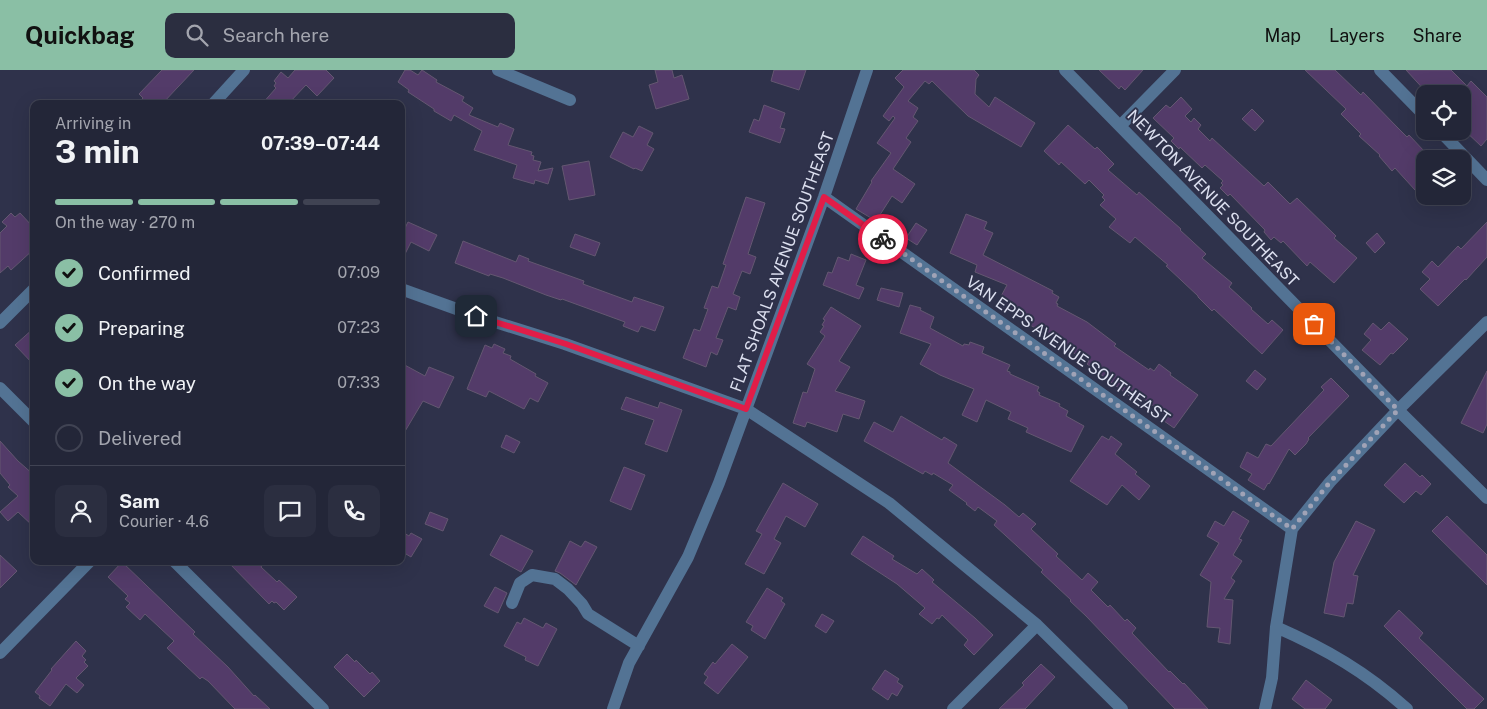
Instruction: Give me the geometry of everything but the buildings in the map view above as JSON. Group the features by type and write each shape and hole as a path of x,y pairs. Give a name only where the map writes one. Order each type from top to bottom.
{"street":[{"path":"217,100 244,70"},
{"path":"498,70 570,100"},
{"name":"FLAT SHOALS AVENUE SOUTHEAST","path":"613,709 629,663 688,557 719,483 824,197 867,70"},
{"name":"NEWTON AVENUE SOUTHEAST","path":"1064,70 1487,498"},
{"path":"1120,126 1175,70"},
{"path":"1380,70 1416,107"},
{"path":"1449,140 1487,180"},
{"name":"VAN EPPS AVENUE SOUTHEAST","path":"824,197 1292,529"},
{"path":"405,290 476,316 566,344 746,409 889,503 1038,625 1122,709"},
{"path":"0,323 30,293"},
{"path":"1265,709 1272,678 1276,627 1292,529 1330,482 1398,410 1487,322"},
{"path":"0,388 30,418"},
{"path":"0,652 86,565"},
{"path":"178,565 323,709"},
{"path":"512,603 520,583 532,575 555,579 578,599 588,614 639,646"},
{"path":"953,709 1038,625"},
{"path":"1276,627 1341,658 1385,689 1407,709"}],"way so far":[{"path":"883,239 1292,529 1330,482 1398,410 1314,324"}],"route":[{"path":"476,316 566,344 746,409 824,197 883,239"}]}
